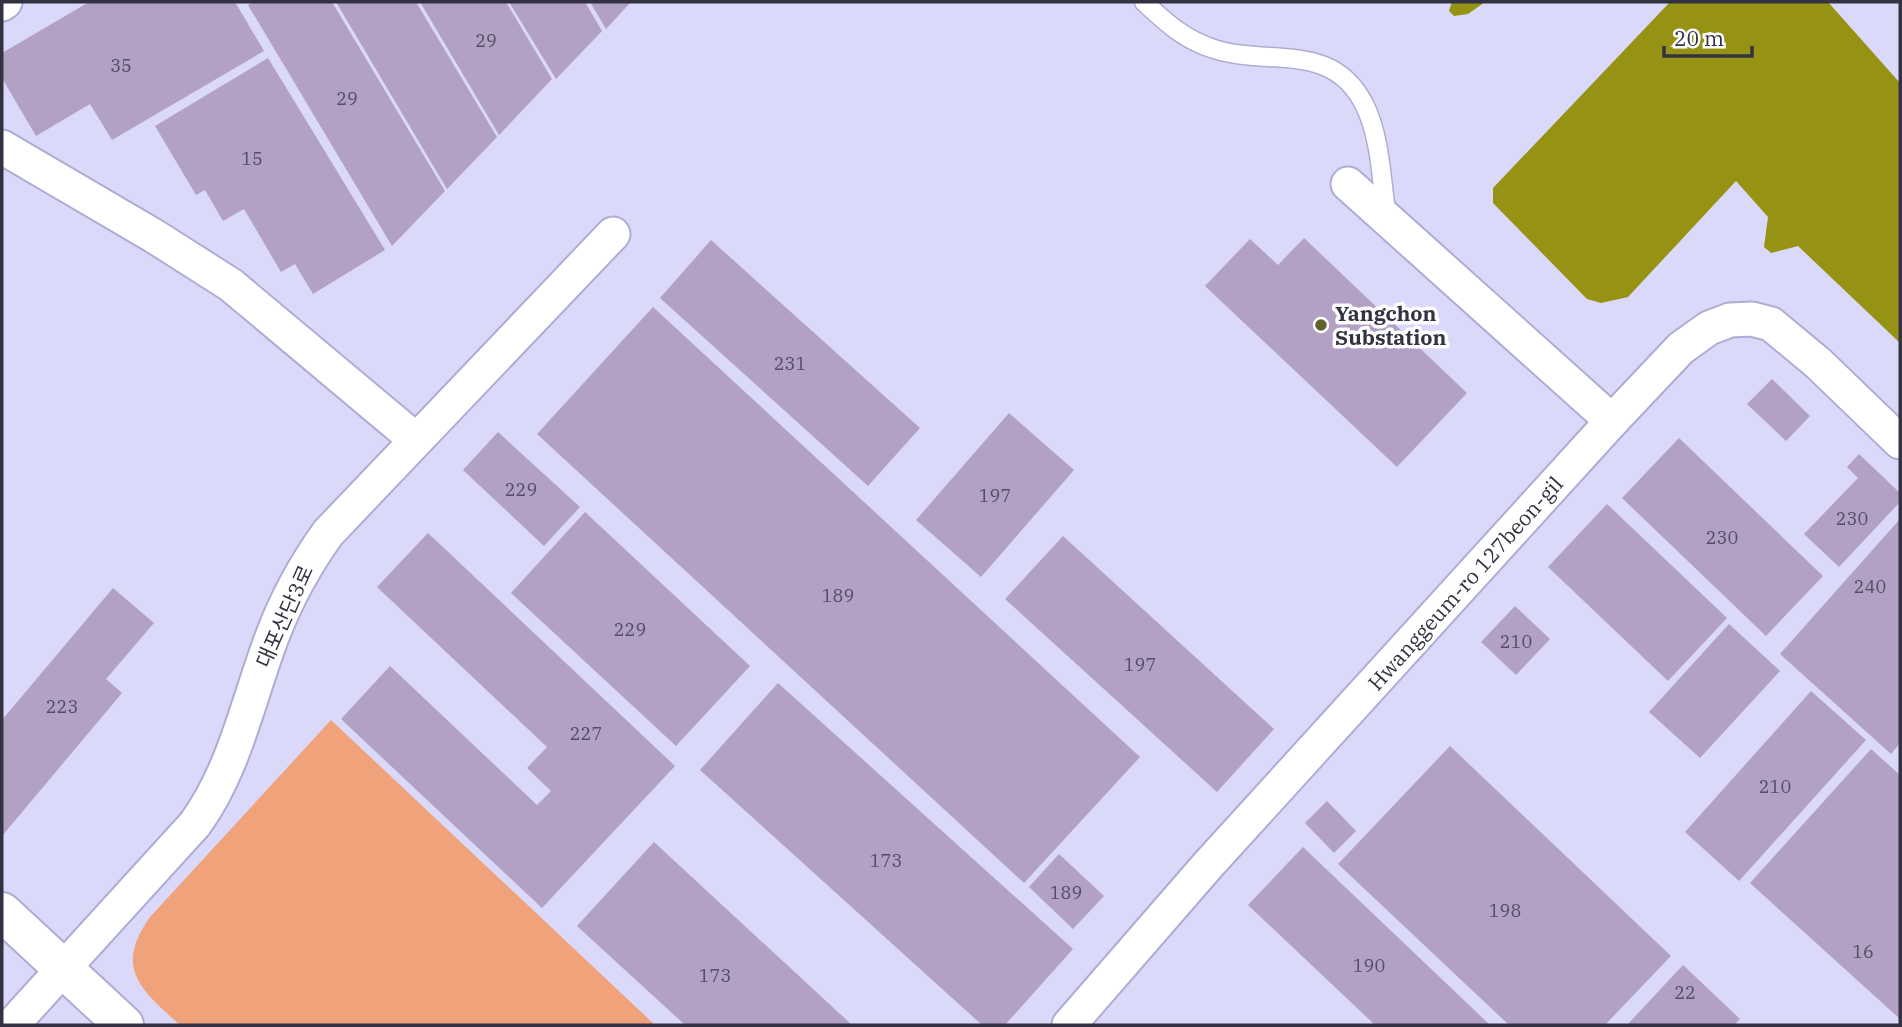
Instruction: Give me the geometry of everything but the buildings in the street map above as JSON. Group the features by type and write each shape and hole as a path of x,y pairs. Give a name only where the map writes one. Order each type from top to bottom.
{"street":[{"path":"2,147 154,236 231,285 416,440"},
{"path":"1348,184 1612,421"},
{"name":"대포산단3로","path":"12,1025 195,824 212,800 226,772 272,634 310,558 328,533 613,234"},
{"name":"Hwanggeum-ro 127beon-gil","path":"1069,1025 1208,865 1681,348 1730,320 1752,319 1771,324 1789,337 1900,442"},
{"path":"2,912 124,1025"}],"lane":[{"path":"1144,2 1179,33 1215,49 1310,60 1342,76 1361,99 1374,132 1387,220"}],"shaded area":[{"path":"1452,2 1485,2 1468,14 1454,16 1449,11"},
{"path":"1670,2 1828,2 1900,83 1900,343 1798,246 1771,253 1764,247 1768,217 1736,181 1628,297 1601,303 1587,299 1493,203 1493,188"},
{"path":"331,720 655,1025 180,1025 153,1000 136,977 133,964 139,935 150,917"}],"place":[{"name":"Yangchon Substation","path":"1321,325"}]}
